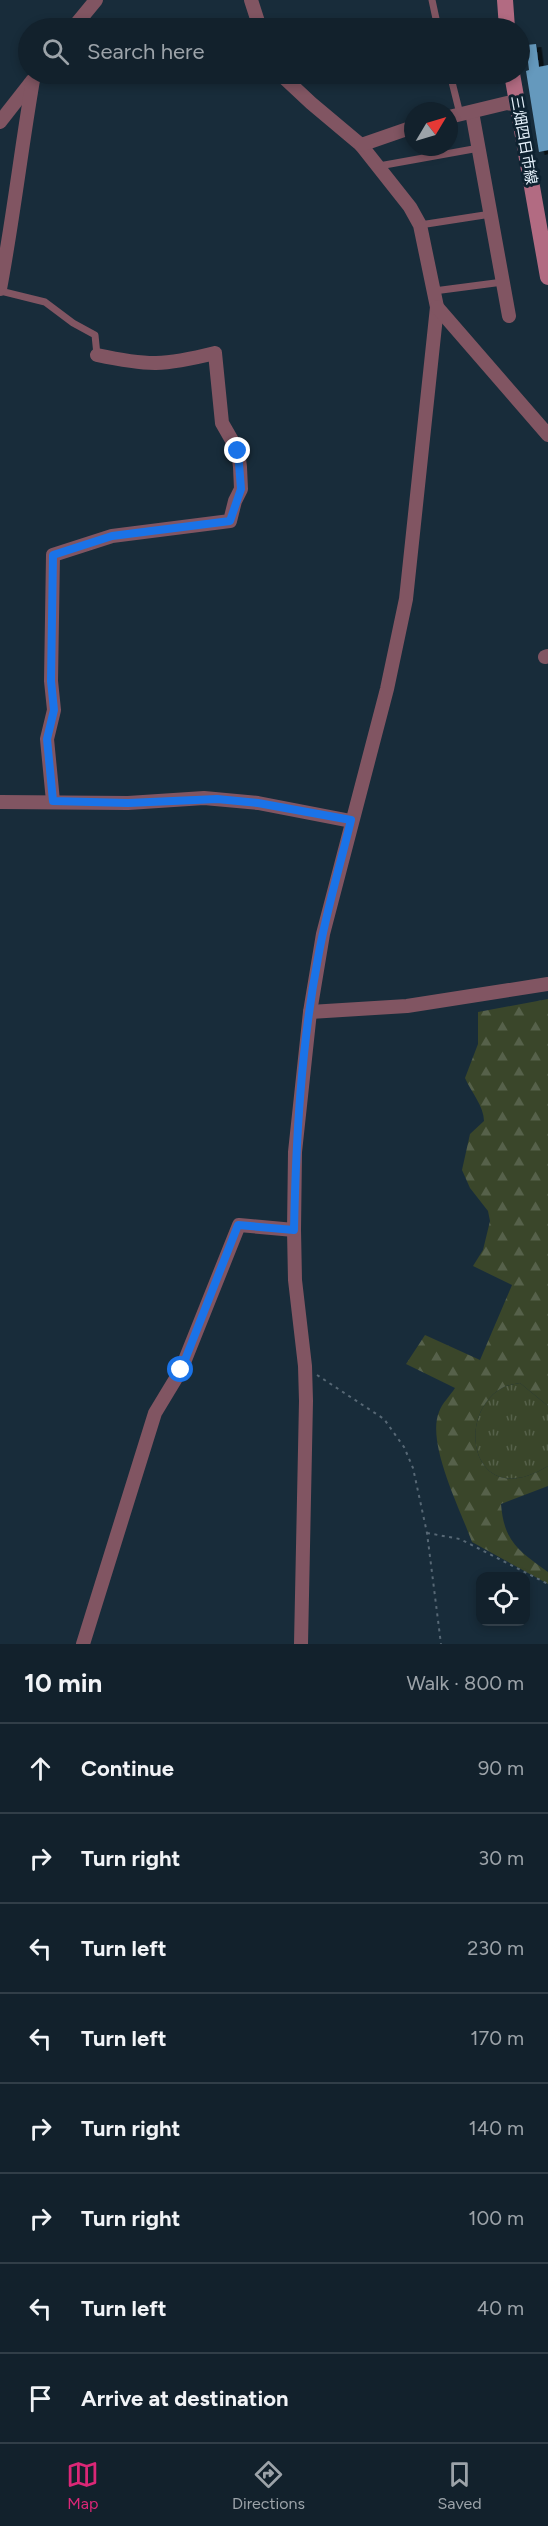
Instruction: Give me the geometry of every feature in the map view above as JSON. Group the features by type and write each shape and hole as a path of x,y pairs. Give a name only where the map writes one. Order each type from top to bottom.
{"main road":[{"path":"505,0 506,18"},
{"name":"三畑四日市線","path":"514,84 548,277"}],"street":[{"path":"251,0 257,18"},
{"path":"80,18 93,1"},
{"path":"0,122 30,84"},
{"path":"0,290 16,204 20,153 34,84"},
{"path":"290,84 361,145 379,166 420,225 437,307 406,599 387,689 322,934 310,1012 295,1152 295,1280 305,1366 301,1644"},
{"path":"509,316 479,148 460,115 507,104 518,105"},
{"path":"361,145 404,129"},
{"path":"437,307 548,435"},
{"path":"53,801 47,739 54,710 51,681 53,555 112,536 230,521 241,489 238,451 222,423 215,353 178,362 141,364 97,355"},
{"path":"0,802 128,803 213,798 258,803 351,820"},
{"path":"310,1012 407,1006 548,984"},
{"path":"83,1644 155,1413 181,1370 238,1225 294,1230"}],"lane":[{"path":"432,0 436,18"},
{"path":"452,84 460,115"},
{"path":"379,166 479,148"},
{"path":"420,225 491,214"},
{"path":"434,291 503,282"},
{"path":"0,290 45,302 73,323 90,330 95,335 97,355"}],"path":[{"path":"305,1366 361,1402 395,1431 413,1468 427,1533 441,1644"},
{"path":"427,1533 460,1539 548,1584"}],"green space":[{"path":"548,999 548,1406 520,1383 504,1387 487,1401 478,1418 475,1437 479,1455 487,1469 502,1477 522,1477 548,1466 548,1486 501,1504 510,1537 521,1551 548,1572 548,1584 472,1542 446,1477 437,1441 436,1425 439,1412 455,1388 406,1364 425,1335 480,1360 512,1285 473,1266 483,1250 490,1221 488,1211 470,1188 462,1170 470,1134 484,1121 480,1104 465,1078 478,1044 478,1012"},
{"path":"520,1383 548,1406 548,1466 522,1477 502,1477 487,1469 478,1455 475,1437 478,1418 487,1401 502,1388"}],"building":[{"path":"536,44 539,67 548,65 548,150 539,152 528,84 530,84 530,45"}],"route":[{"path":"181,1370 238,1225 294,1230 295,1152 317,960 351,820 258,803 204,798 128,803 53,801 47,739 54,710 51,681 53,555 112,536 230,521 241,489 238,451"}]}
